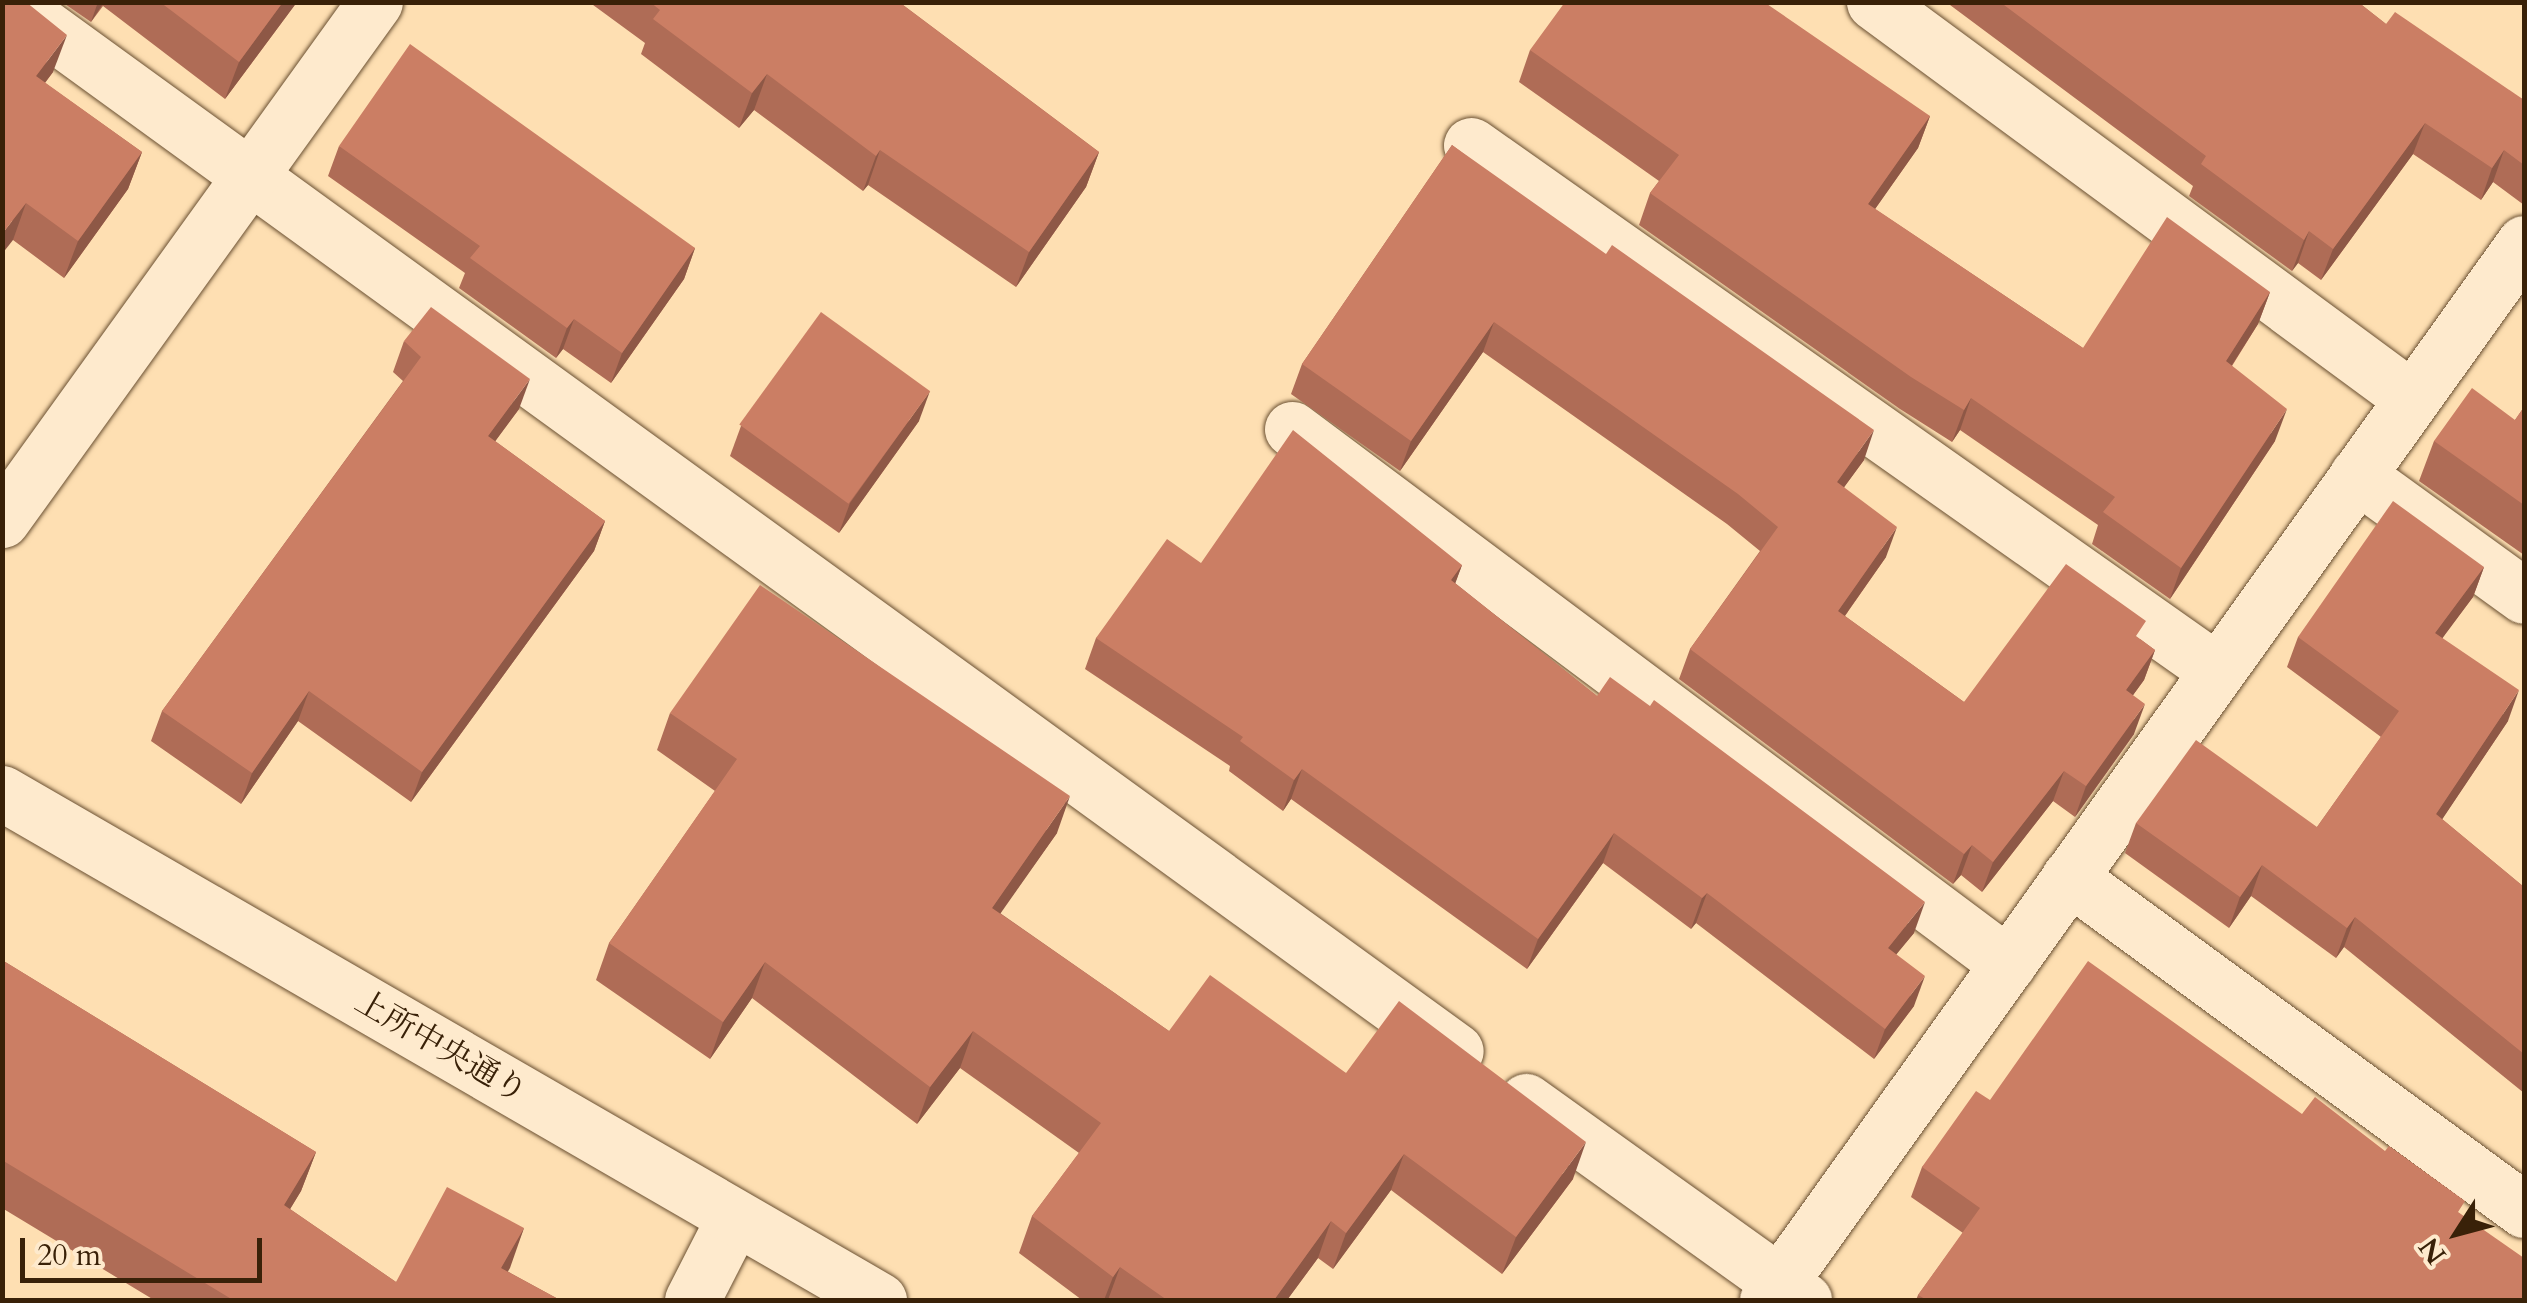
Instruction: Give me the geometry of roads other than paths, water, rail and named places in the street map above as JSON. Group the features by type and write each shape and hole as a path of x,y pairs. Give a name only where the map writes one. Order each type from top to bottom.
{"street":[{"path":"10,2 1783,1295 2069,877 2524,243"},
{"path":"2,520 375,2"},
{"path":"1874,2 2410,398"},
{"path":"1471,145 2216,670"},
{"path":"1292,429 2008,964"},
{"path":"2357,476 2524,596"},
{"name":"上所中央通り","path":"2,793 880,1300"},
{"path":"2069,877 2524,1210"},
{"path":"692,1300 734,1218"}]}
